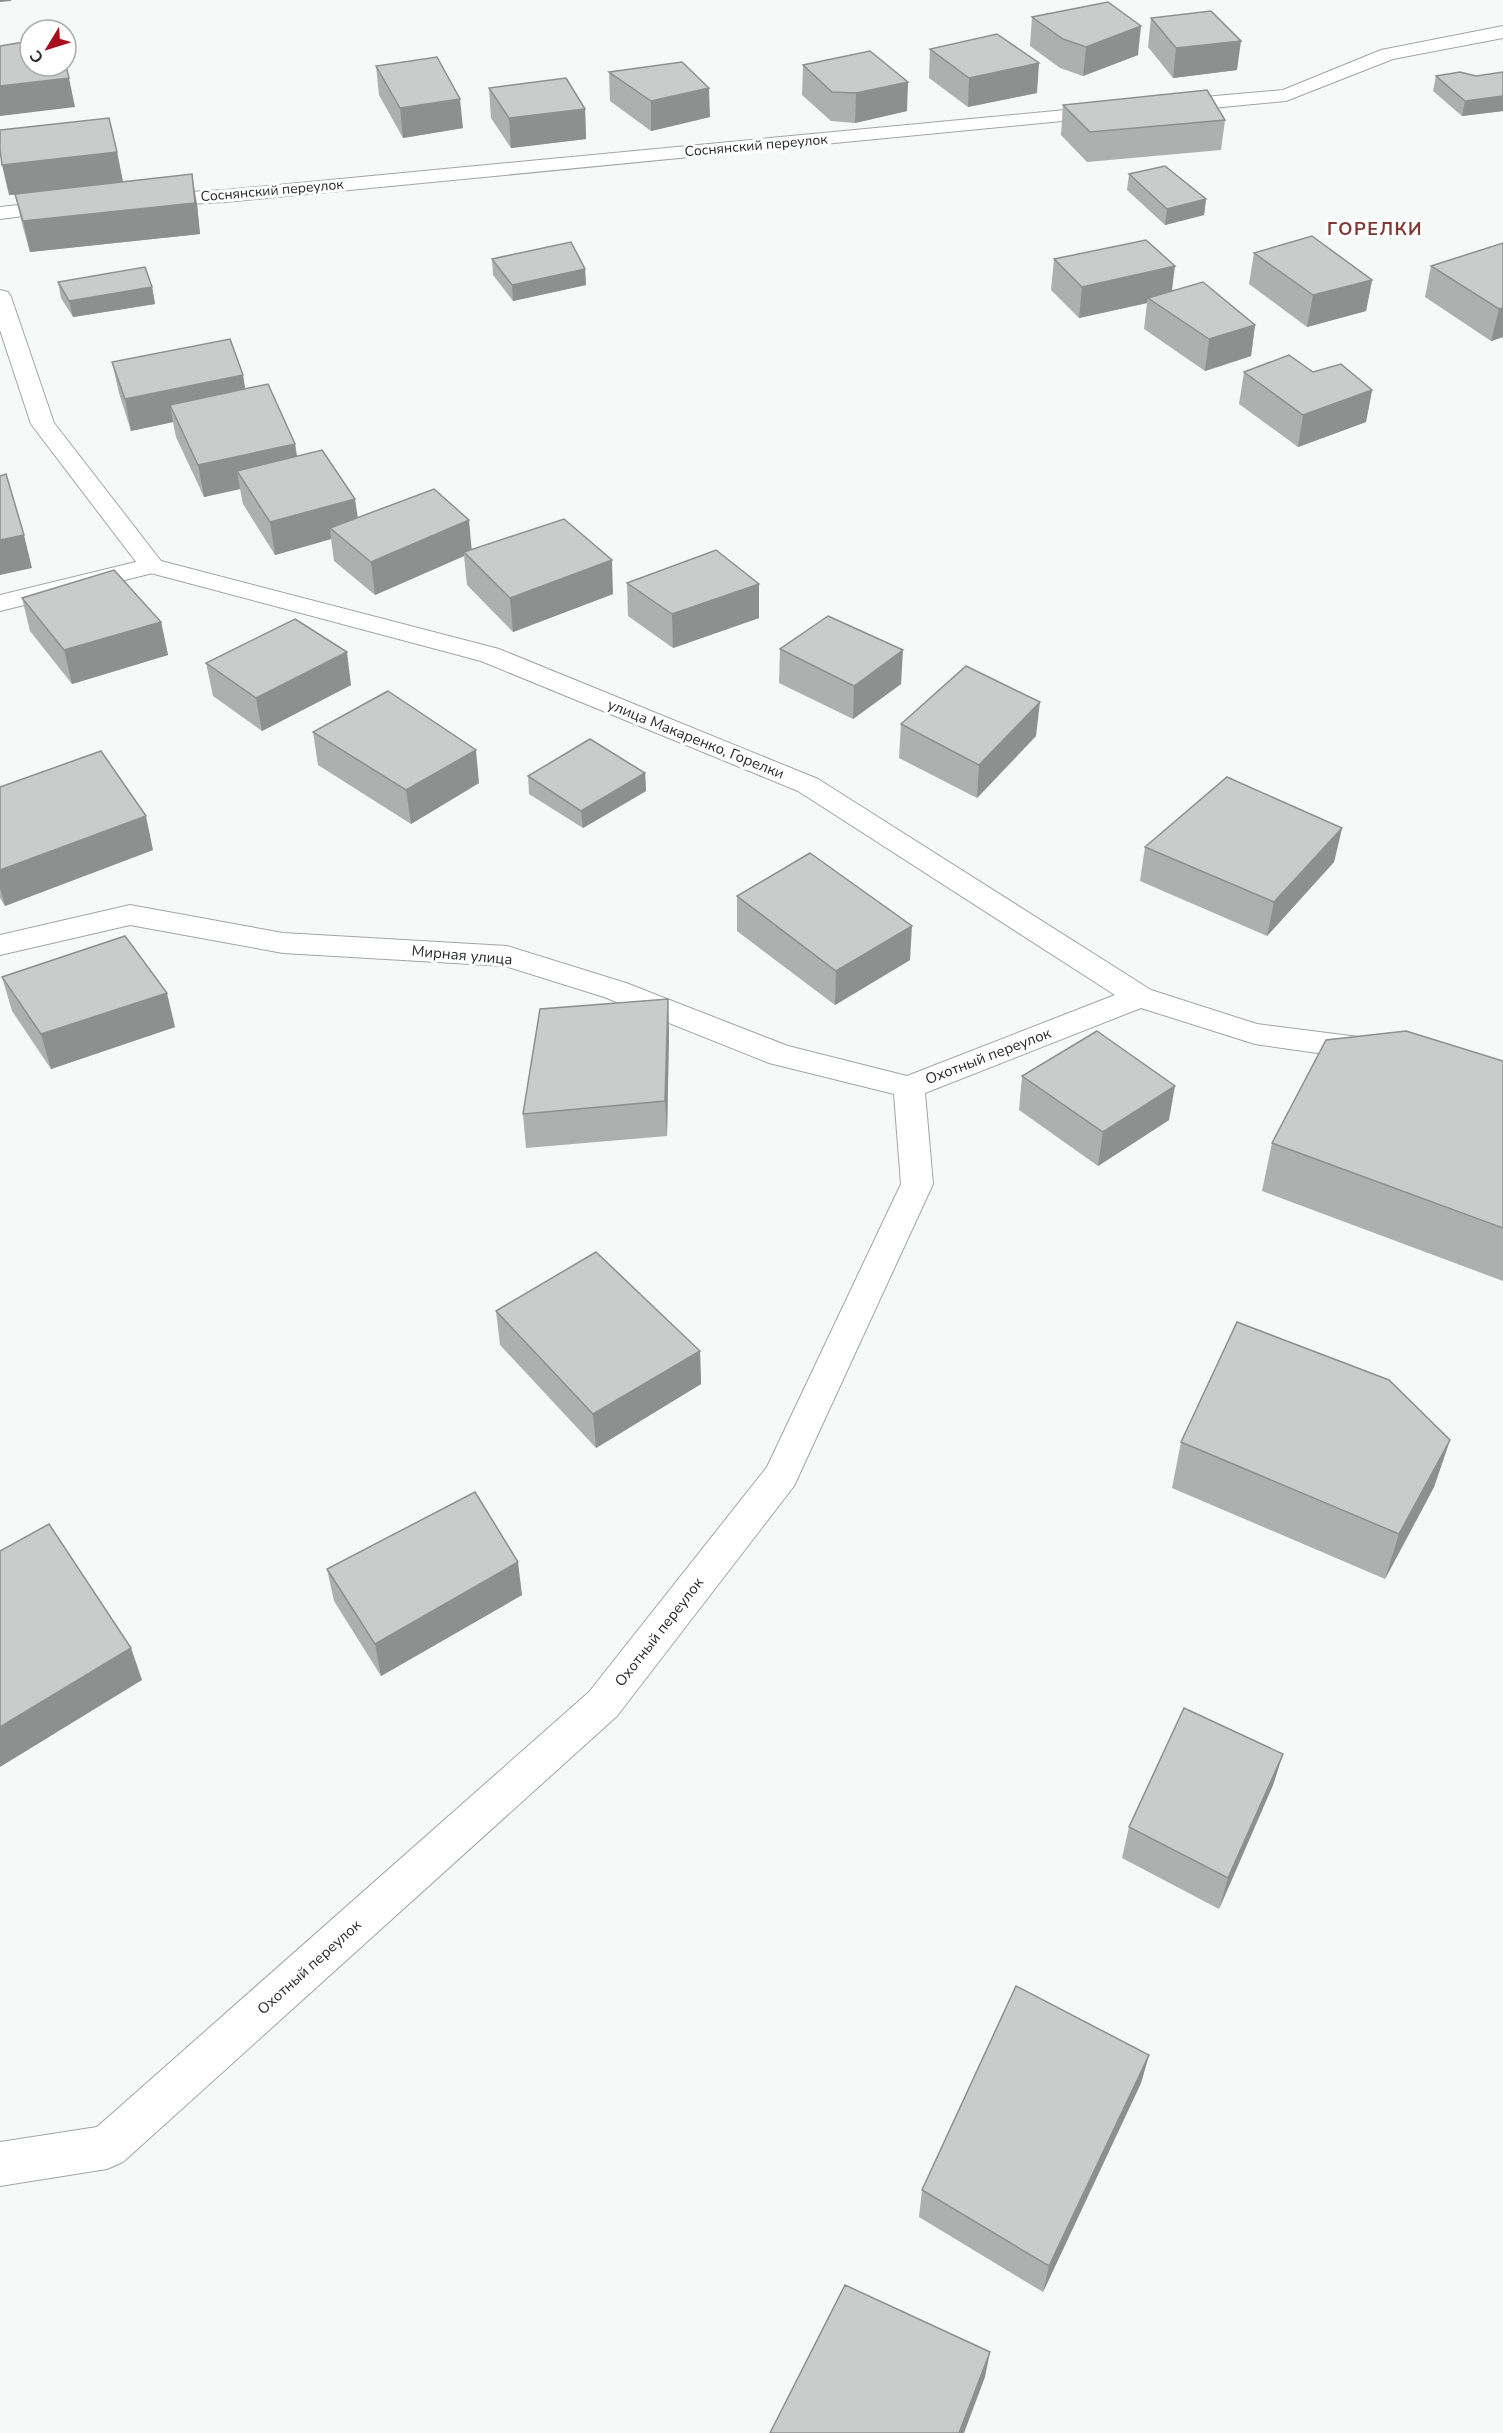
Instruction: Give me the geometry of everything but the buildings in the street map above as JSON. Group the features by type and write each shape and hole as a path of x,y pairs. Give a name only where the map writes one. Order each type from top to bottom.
{"street":[{"path":"1154,107 1286,95 1388,54 1503,32"},
{"name":"Соснянский переулок","path":"133,201 236,195 1131,109"},
{"path":"0,213 88,204"},
{"path":"0,297 43,424 152,566 0,603"},
{"name":"улица Макаренко, Горелки","path":"152,566 490,655 808,785 1140,997 1255,1034 1397,1053"},
{"name":"Мирная улица","path":"0,945 130,915 284,943 507,957 615,990 780,1055 909,1087"},
{"name":"Охотный переулок","path":"0,2164 107,2147 603,1704 781,1476 916,1184 909,1087 1140,997"}],"district":[{"name":"ГОРЕЛКИ","path":"1375,229"}]}
